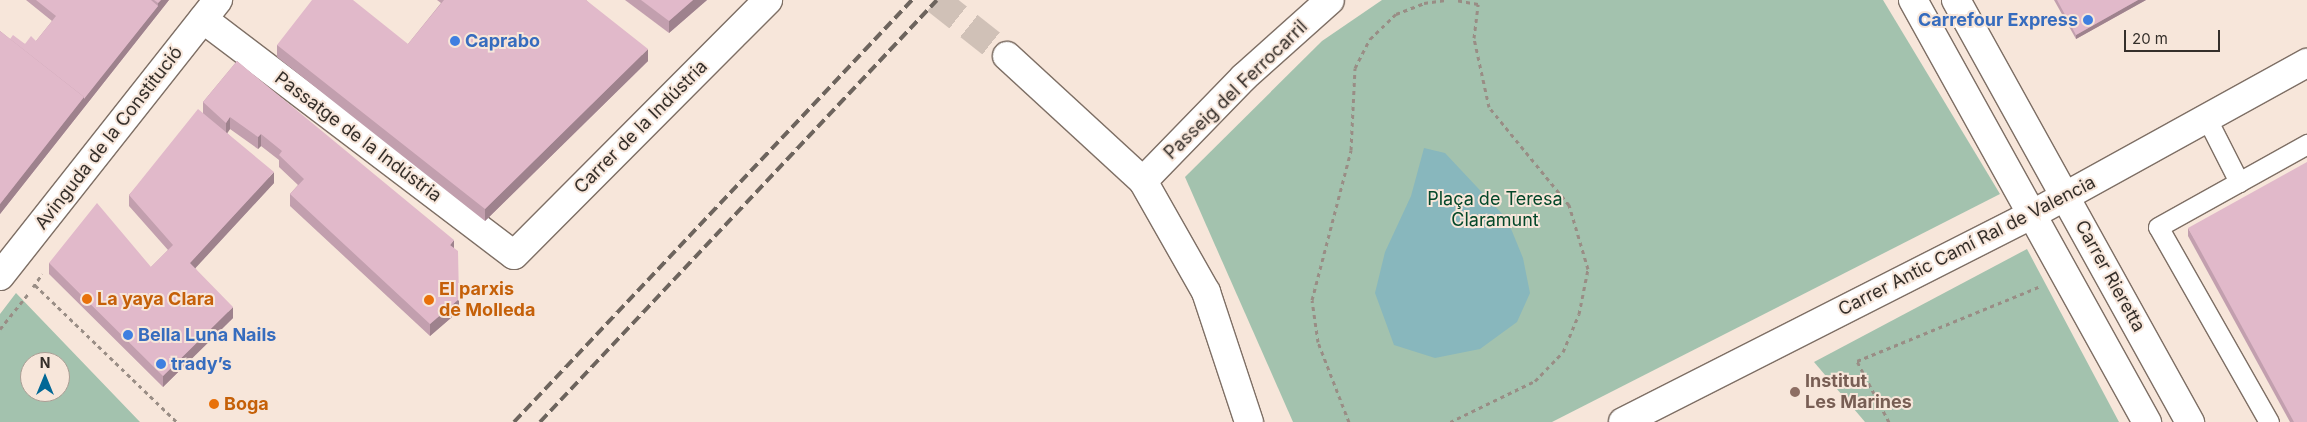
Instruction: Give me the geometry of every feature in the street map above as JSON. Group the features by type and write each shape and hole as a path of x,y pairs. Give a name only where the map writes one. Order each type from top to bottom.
{"street":[{"name":"Carrer de la Indústria","path":"514,255 768,0"},
{"name":"Passeig del Ferrocarril","path":"1143,181 1244,77 1330,0"},
{"path":"1913,0 2147,422"},
{"name":"Carrer Rieretta","path":"1956,0 2066,194 2190,422"},
{"name":"Passatge de la Indústria","path":"210,9 514,255"},
{"name":"Avinguda de la Constitució","path":"6,269 210,9"},
{"path":"1007,56 1143,181 1206,292 1250,422"},
{"name":"Carrer Antic Camí Ral de Valencia","path":"1623,422 2033,214 2066,194 2307,63"}],"lane":[{"path":"2207,119 2240,182"},
{"path":"2269,422 2158,227 2307,144"}],"path":[{"path":"1349,422 1318,342 1312,300 1351,150 1355,68 1370,39 1396,14 1424,3 1446,0"},
{"path":"1450,422 1535,381 1563,352 1579,314 1588,269 1570,205 1489,107 1474,38 1479,2 1455,0"},
{"path":"6,269 35,285 177,422"},
{"path":"1889,422 1857,361 2066,275"},
{"path":"0,329 42,277"}],"green space":[{"name":"Plaça de Teresa Claramunt","path":"1382,0 1883,0 2000,194 1552,422 1293,422 1185,177 1322,41"},
{"path":"2027,249 2119,422 1865,422 1814,362"},
{"path":"16,293 140,422 0,422 0,314"}],"water":[{"path":"1424,148 1445,153 1507,219 1523,258 1530,293 1517,322 1480,349 1435,358 1394,345 1375,293 1385,252 1411,196"}],"building":[{"path":"36,0 151,0 158,6 84,99 84,97 10,39 13,35 25,44 31,36 36,41 56,16"},
{"path":"312,0 353,0 408,44 444,0 586,0 648,49 485,209 277,45"},
{"path":"641,0 693,0 669,21"},
{"name":"Carrefour Express","path":"2057,0 2138,0 2076,35"},
{"path":"0,31 84,97 0,204"},
{"path":"237,61 454,240 450,245 458,251 459,299 430,324 290,194 304,179 279,155 282,151 261,134 258,137 230,117 226,123 203,102"},
{"path":"198,109 274,172 190,263 233,307 163,376 49,263 97,203 151,267 173,245 129,195"},
{"path":"2307,162 2307,422 2294,422 2188,228"}],"tunnel":[{"path":"936,0 1007,56"}],"railway":[{"path":"514,422 912,0"},
{"path":"540,422 937,0"}],"place":[{"name":"Carrefour Express","path":"2088,20"},
{"name":"Caprabo","path":"455,41"},
{"name":"La yaya Clara","path":"87,299"},
{"name":"El parxis de Molleda","path":"429,300"},
{"name":"Bella Luna Nails","path":"128,335"},
{"name":"trady’s","path":"161,364"},
{"name":"Institut Les Marines","path":"1795,392"},
{"name":"Boga","path":"214,404"}]}
